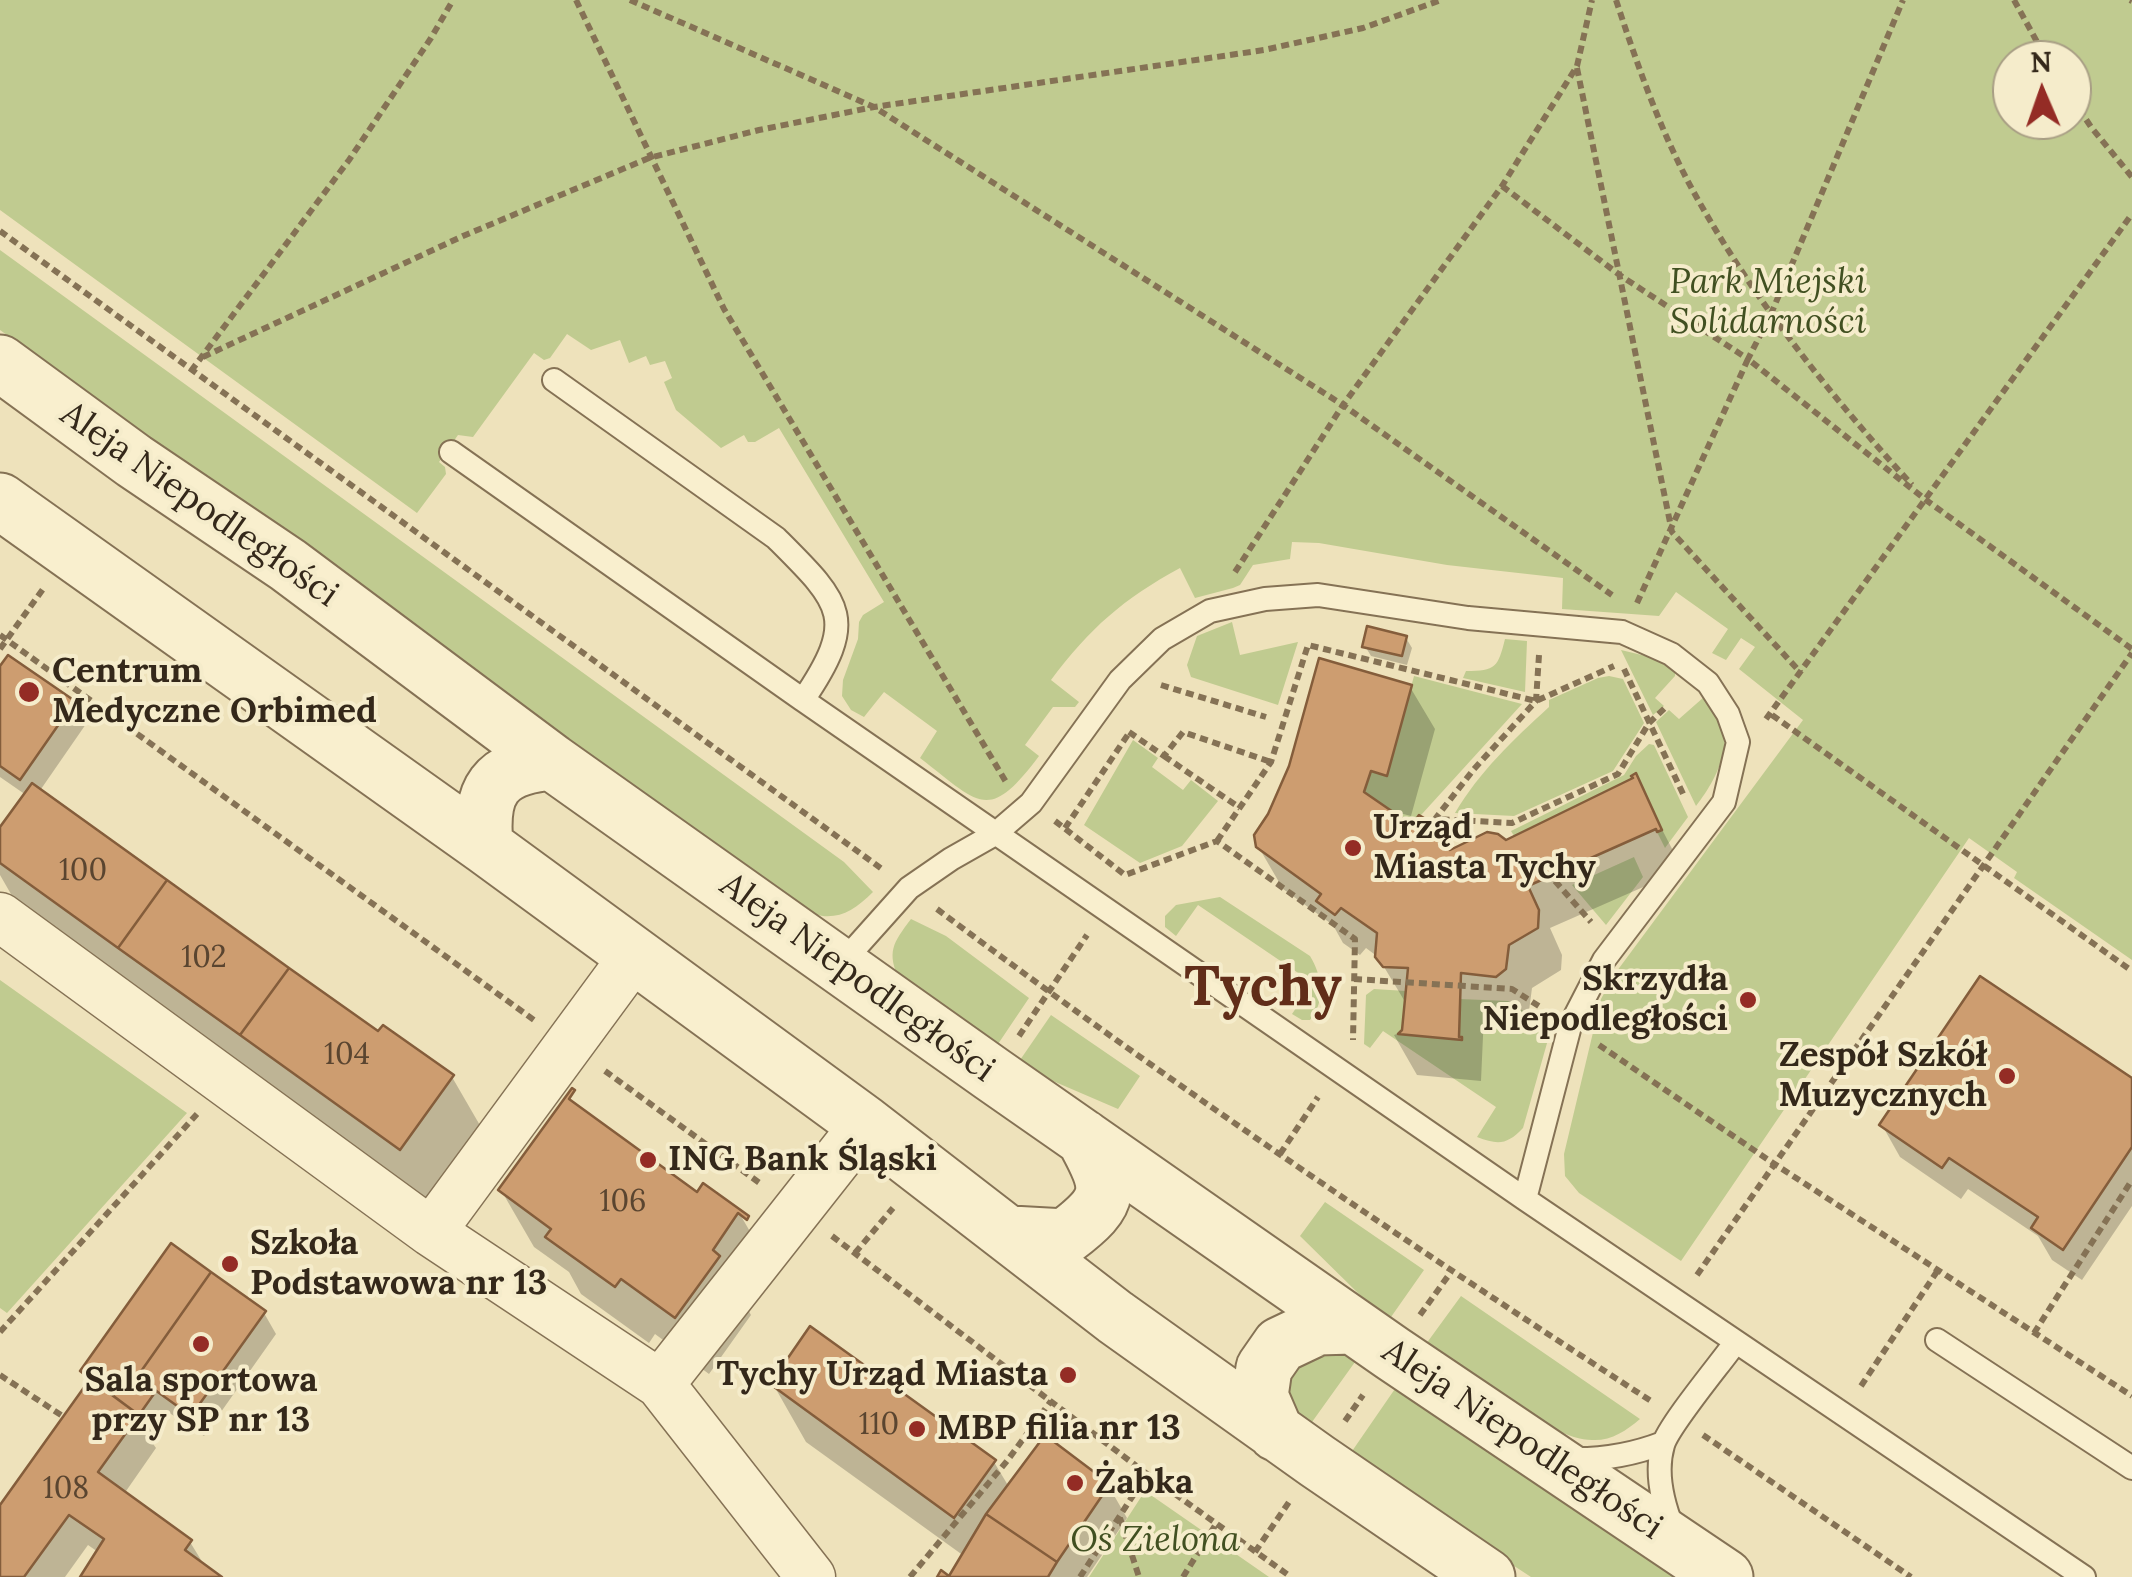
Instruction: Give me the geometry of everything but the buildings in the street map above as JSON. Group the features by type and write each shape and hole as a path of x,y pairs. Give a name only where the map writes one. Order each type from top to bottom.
{"street":[{"name":"Aleja Niepodległości","path":"0,363 134,461 288,565 552,762 1084,1138 1352,1326 1706,1564"},
{"path":"0,501 485,846 864,1124 1115,1316 1466,1568"},
{"path":"485,846 482,814 490,790 512,770 552,762"},
{"path":"0,917 431,1232 660,1384 812,1577"},
{"path":"431,1232 634,956"},
{"path":"660,1384 864,1124"},
{"path":"1011,1234 1066,1237 1104,1199 1103,1172 1084,1138"},
{"path":"1276,1433 1260,1396 1264,1368 1280,1344 1318,1327 1352,1326"}],"lane":[{"path":"554,380 776,538 830,598 839,630 828,664 803,700"},
{"path":"451,452 1337,1070 2084,1577"},
{"path":"841,964 909,888 995,834 1032,802 1120,680 1162,639 1210,611 1265,599 1318,595 1436,614 1622,632 1671,654 1708,682 1728,714 1738,742 1724,802 1604,960 1570,1026 1525,1199"},
{"path":"1936,1340 2132,1468"},
{"path":"1706,1564 1671,1527 1662,1497 1660,1470 1664,1442 1735,1343"},
{"path":"1538,1452 1572,1459 1606,1459 1664,1442"}],"path":[{"path":"191,371 348,160 432,38 453,0"},
{"path":"576,0 724,309 1009,787 1125,875 1217,841 1272,762 1308,645 1536,700"},
{"path":"630,0 874,107 1343,405 1634,610"},
{"path":"202,357 462,236 650,158 759,130 874,107 1264,50 1363,28 1438,0"},
{"path":"1210,611 1343,405 1502,186 1577,66 1592,0"},
{"path":"1616,0 1654,105 1696,197 1770,314 1844,411 1926,500"},
{"path":"1702,832 1616,649 1770,314 1903,0"},
{"path":"2014,0 2036,40"},
{"path":"1577,66 1672,532 1800,672"},
{"path":"2092,129 2132,177"},
{"path":"1502,186 1621,276 1748,359 1926,500 2132,651 1678,1304"},
{"path":"1738,742 1772,715 2132,214"},
{"path":"0,231 1049,993 1451,1272 1660,1406"},
{"path":"0,649 3,637 70,551"},
{"path":"1536,700 1541,623"},
{"path":"3,637 796,1209 1147,1474 1291,1577"},
{"path":"1621,663 1536,700 1433,820 1512,823 1618,774 1650,723 1666,707"},
{"path":"1161,685 1266,717"},
{"path":"1772,715 2132,971"},
{"path":"1129,732 1240,808"},
{"path":"1164,756 1183,732 1272,762"},
{"path":"1217,841 1324,912 1355,939 1352,1046 1280,1154"},
{"path":"1555,881 1614,948"},
{"path":"1015,1042 1104,909"},
{"path":"1354,978 1512,989 2132,1396"},
{"path":"0,1332 224,1084"},
{"path":"2034,1332 2132,1180"},
{"path":"854,1252 898,1202"},
{"path":"1843,1412 1938,1270"},
{"path":"1418,1319 1451,1272"},
{"path":"0,1376 64,1417"},
{"path":"1340,1428 1370,1384"},
{"path":"910,1577 1051,1401"},
{"path":"1694,1430 1911,1577"},
{"path":"1080,1577 1147,1474"},
{"path":"1254,1552 1294,1495"},
{"path":"1119,1517 1139,1577"},
{"path":"1183,1577 1216,1524"}],"green space":[{"name":"Park Miejski Solidarności","path":"0,0 2132,0 2132,960 2014,878 2017,872 1969,838 1681,1261 1579,1193 1565,1176 1564,1154 1601,999 1614,975 1803,720 1739,669 1755,647 1741,638 1726,660 1712,653 1728,629 1676,592 1659,616 1562,609 1563,578 1447,565 1319,543 1292,542 1290,559 1253,565 1240,585 1195,598 1180,568 1109,616 1065,662 1051,680 1079,702 1075,707 1053,707 1025,745 1039,756 1007,791 995,799 983,800 957,787 920,758 937,731 884,692 864,717 851,710 842,696 843,680 858,639 859,622 884,602 779,428 755,442 748,442 744,435 721,448 676,410 664,382 672,378 665,361 650,365 646,356 629,363 620,340 591,350 567,334 550,358 544,360 534,353 473,437 458,435 439,462 446,474 417,513 0,210"},
{"path":"0,250 844,862 873,892 840,914 822,916 801,910 0,330"},
{"path":"1232,622 1240,655 1298,642 1278,705 1191,677 1187,665 1197,636"},
{"path":"1505,639 1527,641 1525,692 1463,678 1466,671 1494,666"},
{"path":"1621,650 1675,668 1675,676 1655,698 1664,706 1653,715"},
{"path":"1414,676 1522,704 1412,825 1364,792 1371,771 1387,775"},
{"path":"1609,676 1623,679 1644,723 1613,771 1514,816 1455,813 1486,770 1549,707 1549,700"},
{"path":"1704,697 1723,722 1724,752 1713,781 1696,806 1656,722 1669,710 1679,719"},
{"path":"1133,740 1158,758 1152,767 1183,790 1191,780 1218,801 1182,846 1140,863 1084,825"},
{"path":"1649,744 1654,745 1688,817 1665,848 1657,832 1662,829 1636,773 1633,778 1514,836 1511,831 1624,775"},
{"path":"1634,857 1643,877 1606,925 1572,885"},
{"path":"1220,897 1310,956 1320,988 1318,1005 1310,1020 1292,1014 1313,983 1198,905 1176,936 1165,927 1165,916 1176,905"},
{"path":"911,919 946,936 1029,998 996,1047 900,981 893,962 894,948"},
{"path":"0,980 187,1113 7,1313 0,1308"},
{"path":"1374,989 1406,991 1399,1034 1461,1040 1460,999 1508,1001 1551,1029 1523,1128 1502,1142 1477,1137 1496,1107 1383,1031 1370,1048 1364,1044 1366,995"},
{"path":"1051,1015 1140,1076 1118,1109 1018,1063"},
{"path":"1325,1202 1424,1270 1391,1317 1362,1297 1300,1236"},
{"path":"1461,1296 1640,1419 1606,1439 1574,1437 1553,1429 1484,1386 1426,1344"},
{"path":"1313,1350 1360,1355 1307,1429 1293,1408 1289,1388 1295,1369"},
{"path":"1399,1383 1689,1577 1531,1577 1348,1457"},
{"name":"Oś Zielona","path":"1145,1491 1269,1577 1089,1577"}],"place":[{"name":"Centrum Medyczne Orbimed","path":"29,692"},
{"name":"Urząd Miasta Tychy","path":"1353,848"},
{"name":"Skrzydła Niepodległości","path":"1748,1000"},
{"name":"Zespół Szkół Muzycznych","path":"2007,1076"},
{"name":"ING Bank Śląski","path":"648,1160"},
{"name":"Szkoła Podstawowa nr 13","path":"230,1264"},
{"name":"Sala sportowa przy SP nr 13","path":"201,1344"},
{"name":"Tychy Urząd Miasta","path":"1068,1375"},
{"name":"MBP filia nr 13","path":"917,1429"},
{"name":"Żabka","path":"1075,1483"}],"district":[{"name":"Tychy","path":"1263,989"}]}
